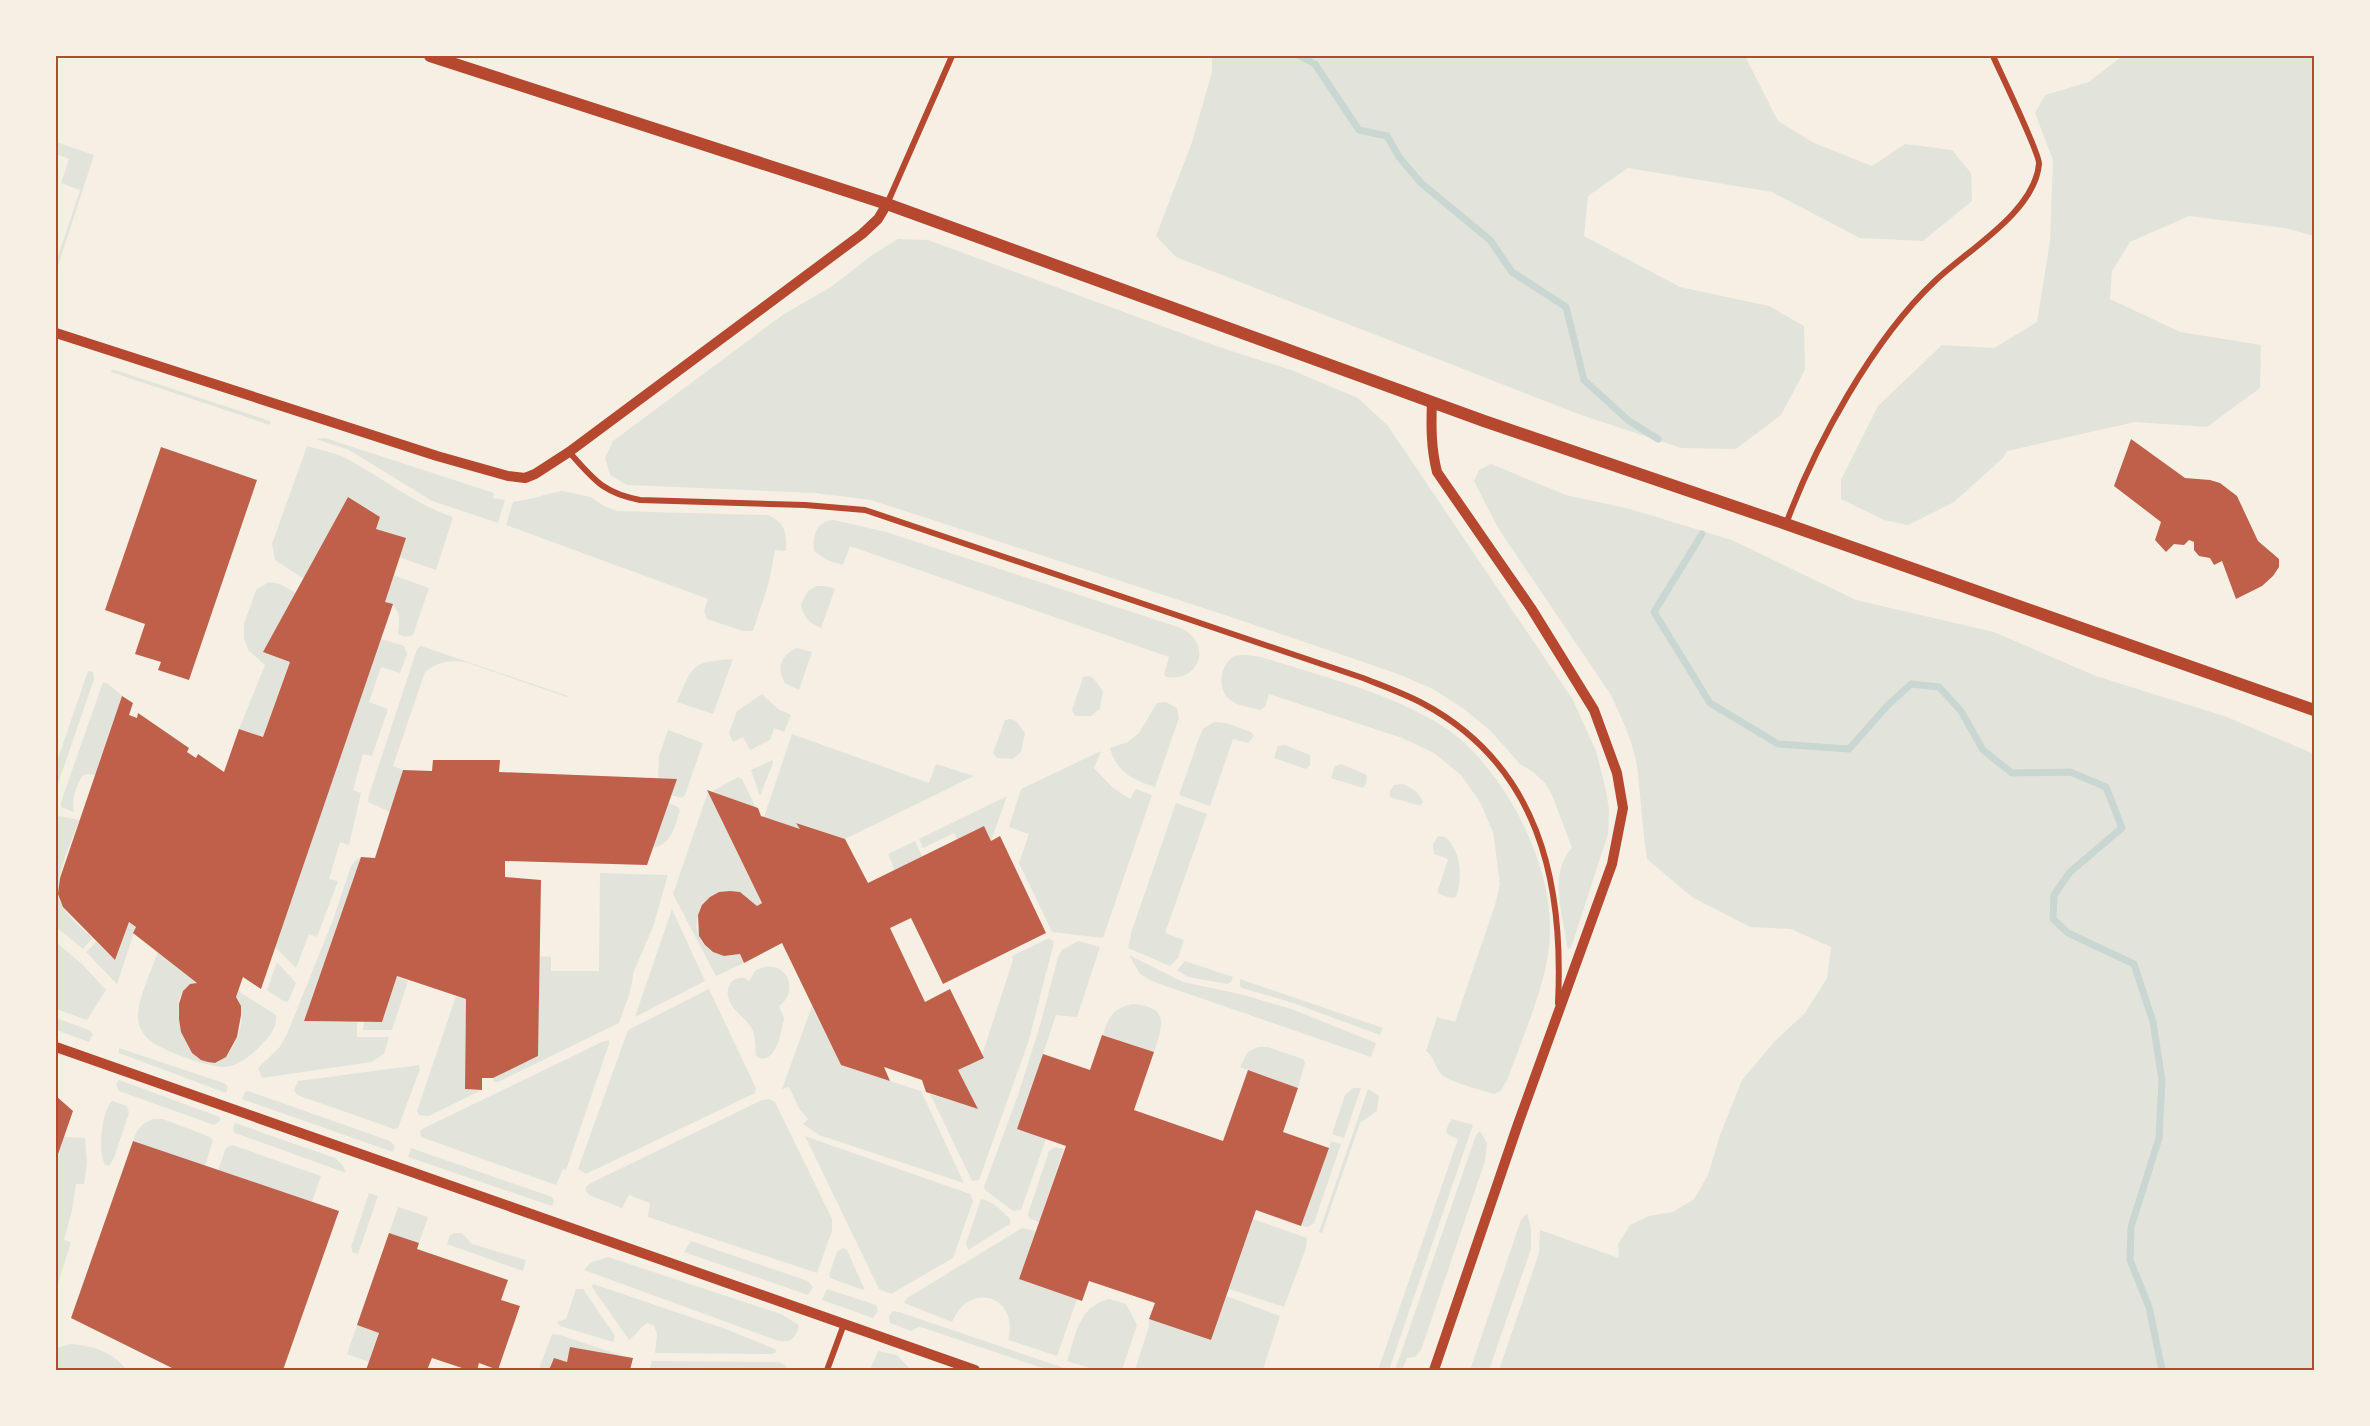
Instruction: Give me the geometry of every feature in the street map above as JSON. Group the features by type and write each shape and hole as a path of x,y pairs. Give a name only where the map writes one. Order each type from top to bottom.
{"main road":[{"path":"430,56 887,204 1432,402 2314,710"}],"street":[{"path":"56,333 428,454 508,477 525,478 569,452 862,234 878,219 887,204 952,56"},
{"path":"1786,524 1809,468 1838,415 1871,359 1906,311 1935,280 2000,226 2034,184 2039,162 1993,56"},
{"path":"1432,402 1431,436 1437,472 1531,608 1594,710 1617,773 1623,808 1614,855 1434,1371"},
{"path":"569,452 593,479 607,490 620,496 640,500 805,504 865,510 1363,678 1422,703 1468,735 1492,758 1522,801 1546,856 1558,916 1557,1016"},
{"path":"56,1047 975,1371"},
{"path":"827,1371 843,1324"}],"shaded area":[{"path":"1212,56 1745,56 1778,121 1814,143 1872,166 1905,144 1952,150 1971,173 1972,201 1923,241 1860,238 1772,192 1628,168 1588,196 1584,236 1680,287 1769,306 1804,326 1805,370 1781,415 1736,449 1681,448 1581,415 1176,257 1156,236 1192,142 1212,72"},
{"path":"2122,56 2314,56 2314,236 2285,228 2189,216 2130,242 2112,271 2110,299 2180,332 2261,345 2260,388 2207,427 2135,422 2007,451 2003,458 1954,502 1908,525 1884,520 1841,499 1841,480 1878,406 1942,345 1994,348 2037,322 2050,241 2053,160 2035,113 2045,95 2089,82"},
{"path":"56,142 94,155 56,272 56,262 80,190 61,183 69,159 56,154"},
{"path":"898,239 928,240 1219,347 1294,371 1358,398 1388,426 1573,700 1596,751 1609,810 1608,834 1571,948 1568,949 1567,946 1560,908 1559,882 1565,858 1572,848 1552,795 1545,783 1520,764 1490,730 1464,709 1433,689 1398,674 1228,616 871,500 815,493 627,485 610,475 605,458 613,441 784,314 831,287 872,255"},
{"path":"112,369 264,419 271,422 270,425 111,372"},
{"path":"325,438 494,493 493,498 505,500 498,523 432,501 349,450 316,439"},
{"path":"307,446 346,458 413,499 453,517 436,570 399,557 405,538 376,529 380,517 348,497 304,579 275,560 272,544"},
{"path":"1491,464 1566,495 1630,509 1732,540 1856,600 1994,632 2096,676 2227,717 2314,754 2314,1370 1499,1370 1539,1253 1540,1230 1619,1258 1618,1244 1630,1225 1649,1216 1673,1212 1694,1199 1708,1175 1720,1135 1742,1080 1775,1041 1805,1013 1827,978 1831,947 1791,929 1750,927 1692,897 1647,859 1637,766 1626,730 1611,695 1498,528 1474,481 1479,470"},
{"path":"562,491 591,497 617,511 768,515 774,518 784,529 786,551 775,550 769,582 753,631 743,631 707,619 704,611 708,599 506,525 513,502"},
{"path":"834,520 886,532 1181,628 1197,643 1198,660 1187,674 1166,677 1164,674 1169,657 850,546 843,565 827,560 814,551 815,534 823,523"},
{"path":"393,575 429,588 413,635 406,637 398,634 397,610 385,602"},
{"path":"269,582 280,584 296,593 290,662 263,737 239,729 265,665 248,650 244,638 244,624 256,590"},
{"path":"816,586 835,589 821,628 807,619 801,604 808,591"},
{"path":"381,639 404,646 407,654 400,673 381,667 369,702 388,709 372,756 363,754 353,790 361,793 349,845 340,842 329,879 338,881 317,937 309,934 296,968 275,947"},
{"path":"421,646 568,696 465,662 444,662 425,672 393,766 403,770 390,812 368,802 369,795 417,649"},
{"path":"797,648 812,652 799,690 785,683 781,672 784,658"},
{"path":"1247,655 1261,657 1355,686 1401,704 1444,727 1458,737 1484,763 1516,810 1531,842 1544,880 1549,907 1550,934 1538,997 1501,1091 1494,1094 1445,1077 1426,1051 1437,1017 1455,1022 1500,884 1493,832 1480,802 1461,775 1434,753 1402,738 1269,694 1265,707 1260,710 1232,701 1225,695 1223,689 1223,671 1233,657"},
{"path":"733,659 713,714 677,702 695,668 709,662"},
{"path":"88,671 93,672 94,679 56,790 56,764"},
{"path":"1090,676 1103,691 1100,709 1091,716 1075,716 1072,710 1083,677"},
{"path":"103,682 122,696 95,775 82,776 78,785 74,798 74,812 61,807 61,802"},
{"path":"762,694 778,709 791,715 784,732 774,728 770,740 750,750 743,737 733,742 729,733 737,711"},
{"path":"1166,702 1177,708 1179,718 1155,787 1126,774 1116,763 1110,748 1128,742 1139,733 1157,703"},
{"path":"1005,720 1016,721 1025,733 1021,752 1013,759 997,758 993,753"},
{"path":"1214,722 1226,723 1251,732 1254,736 1248,743 1233,739 1210,806 1179,795 1200,735 1203,729"},
{"path":"668,730 703,743 682,798 671,795 658,778 659,756"},
{"path":"792,734 929,783 936,764 974,776 845,839 797,823 800,829 764,817"},
{"path":"1285,745 1310,755 1310,765 1306,769 1274,758 1278,746"},
{"path":"1101,751 1094,768 1112,787 1130,799 1136,789 1152,795 1103,938 1052,932 1019,863 1029,834 1009,827 1021,789"},
{"path":"773,760 773,763 760,796 751,770"},
{"path":"1341,764 1367,775 1363,788 1331,778 1335,766"},
{"path":"738,777 742,779 756,808 711,792"},
{"path":"1403,784 1419,796 1423,802 1420,806 1390,797 1390,791 1394,785"},
{"path":"708,792 762,903 757,906 743,895 729,892 717,895 706,902 699,912 697,925 700,937 709,949 724,955 740,954 744,963 716,976 673,894"},
{"path":"1007,796 991,841 984,826 957,839 954,833 923,848 919,839"},
{"path":"668,803 680,810 672,834 665,843 653,848"},
{"path":"1176,803 1207,814 1165,933 1184,940 1178,958 1170,966 1128,948 1132,930"},
{"path":"60,816 79,820 63,863 59,886 66,911 92,938 83,949 56,927 56,818"},
{"path":"1438,836 1445,837 1450,842 1457,857 1460,873 1456,897 1451,898 1437,893 1448,859 1434,854 1433,844"},
{"path":"915,841 922,856 895,871 888,854"},
{"path":"361,857 304,1021 357,1022 357,1037 389,1037 384,1054 371,1062 262,1078 258,1068 279,1048 287,1034 333,920 351,866"},
{"path":"600,873 668,875 653,927 634,971 630,992 619,1023 494,1082 493,1078 538,1056 539,956 551,957 551,971 599,971"},
{"path":"672,909 705,981 635,1017"},
{"path":"129,922 136,927 117,984 86,952 96,942 115,960"},
{"path":"1049,938 1054,942 1029,1040 979,1180 972,1181 930,1094 978,1109 958,1070 984,1058 982,1055 1013,960 1012,956"},
{"path":"1078,941 1100,947 1077,1017 1056,1015 1043,1054 1046,1139 1021,1210 1013,1211 984,1187 1018,1095 1058,957 1062,950"},
{"path":"56,942 83,965 106,990 87,1020 56,1009"},
{"path":"158,952 197,983 187,987 181,995 179,1005 181,1028 190,1050 196,1057 215,1063 223,1058 235,1043 241,1024 240,1005 236,997 238,991 276,1015 269,1037 246,1058 225,1067 187,1058 152,1042 144,1035 138,1022 138,1011"},
{"path":"1129,955 1183,982 1244,995 1294,1010 1376,1043 1371,1057 1154,982 1140,974"},
{"path":"1185,961 1233,977 1227,984 1188,977 1177,970"},
{"path":"277,962 296,983 288,1002 267,990"},
{"path":"764,967 780,969 790,986 789,993 779,1006 784,1018 779,1039 773,1053 763,1059 756,1056 753,1030 734,1009 728,998 728,992 734,980 745,978 749,981 756,970"},
{"path":"397,976 408,981 392,1030 363,1030 364,1022 382,1022"},
{"path":"1240,979 1383,1028 1380,1035 1293,1003 1242,988"},
{"path":"709,989 756,1088 755,1093 586,1174 578,1169 628,1030"},
{"path":"456,996 466,999 465,1089 482,1090 429,1116 419,1115 417,1111"},
{"path":"1133,1004 1153,1009 1161,1019 1160,1034 1154,1052 1103,1035 1113,1014"},
{"path":"812,1006 841,1065 921,1091 964,1183 819,1135 803,1124 808,1119 800,1110 789,1087 782,1089"},
{"path":"56,1018 89,1030 93,1034 89,1042 56,1030"},
{"path":"609,1040 566,1170 563,1169 556,1185 421,1137 420,1131 424,1128"},
{"path":"1258,1047 1268,1047 1303,1059 1305,1063 1298,1088 1240,1067 1248,1052"},
{"path":"119,1048 224,1083 228,1086 226,1093 119,1053"},
{"path":"419,1065 420,1069 398,1128 394,1129 297,1095 294,1090 298,1081"},
{"path":"119,1080 220,1117 220,1121 214,1125 119,1091 116,1084"},
{"path":"1353,1088 1361,1088 1344,1138 1332,1134 1345,1095"},
{"path":"1368,1089 1379,1096 1377,1111 1360,1123 1322,1233 1319,1232"},
{"path":"248,1091 390,1141 395,1146 393,1152 242,1099"},
{"path":"769,1099 775,1102 832,1219 832,1231 817,1273 648,1217 650,1203 629,1195 622,1208 589,1195 586,1191 586,1187 591,1183 762,1100"},
{"path":"112,1101 127,1106 129,1113 114,1158 109,1166 105,1165 103,1159 101,1141 105,1114"},
{"path":"154,1119 163,1119 210,1137 213,1140 205,1166 133,1141 140,1127"},
{"path":"1452,1119 1473,1125 1389,1370 1378,1370 1458,1139 1448,1135 1446,1131"},
{"path":"235,1123 335,1158 346,1173 235,1133 233,1130"},
{"path":"1480,1131 1487,1143 1485,1161 1421,1350 1415,1357 1407,1358 1402,1370 1395,1370 1476,1135"},
{"path":"805,1136 970,1194 973,1201 953,1258 891,1294 879,1289"},
{"path":"64,1137 85,1138 87,1163 84,1184 76,1184 64,1240 71,1242 56,1290 56,1162"},
{"path":"1331,1141 1341,1144 1314,1223 1308,1227 1301,1226"},
{"path":"232,1145 321,1176 312,1202 218,1170 226,1148"},
{"path":"1055,1147 1064,1149 1039,1222 1029,1218 1028,1214 1049,1151"},
{"path":"411,1148 552,1197 554,1201 552,1206 408,1157"},
{"path":"369,1193 378,1196 358,1254 353,1253 351,1247"},
{"path":"981,1199 1000,1209 1010,1219 1010,1224 968,1250 966,1243"},
{"path":"398,1207 428,1217 419,1243 389,1233"},
{"path":"1527,1213 1531,1228 1531,1249 1489,1370 1470,1370 1521,1220"},
{"path":"1253,1219 1307,1238 1306,1248 1284,1307 1229,1289"},
{"path":"1022,1228 1036,1231 1019,1279 1077,1299 1057,1356 1008,1340 1010,1325 1007,1313 1000,1304 991,1299 981,1297 970,1301 960,1309 952,1322 904,1303 907,1298"},
{"path":"462,1233 472,1244 526,1260 523,1271 447,1244 450,1235"},
{"path":"691,1241 808,1281 813,1287 808,1295 684,1252"},
{"path":"843,1248 847,1250 863,1290 830,1278 837,1252"},
{"path":"608,1257 781,1314 799,1325 798,1330 789,1341 776,1340 584,1270 590,1263"},
{"path":"593,1284 723,1328 775,1349 777,1352 772,1354 655,1353 657,1333 654,1326 647,1323 629,1340 592,1287"},
{"path":"576,1289 583,1289 615,1336 613,1342 560,1326 557,1322 566,1319"},
{"path":"827,1289 876,1305 878,1311 873,1318 822,1300"},
{"path":"1226,1296 1280,1316 1263,1370 1135,1370 1149,1326 1149,1319 1211,1340"},
{"path":"1109,1299 1126,1304 1137,1325 1122,1370 1096,1370 1067,1361 1076,1331 1084,1315 1098,1303"},
{"path":"893,1311 1070,1370 1048,1370 924,1328 919,1327 911,1331 890,1323 889,1316"},
{"path":"357,1325 379,1333 369,1362 347,1354"},
{"path":"552,1334 623,1356 571,1348 567,1362 554,1358 549,1370 539,1369"},
{"path":"71,1344 87,1346 109,1354 127,1370 56,1370 56,1348"},
{"path":"878,1351 897,1355 911,1370 870,1370"},
{"path":"652,1361 779,1362 788,1369 649,1370"}],"building":[{"path":"2131,439 2185,478 2220,483 2237,496 2258,541 2279,559 2279,567 2273,576 2262,586 2236,599 2222,561 2214,565 2210,558 2199,556 2194,550 2194,542 2189,540 2184,545 2174,544 2166,552 2155,540 2161,522 2114,486"},
{"path":"161,447 257,480 189,680 158,670 161,662 135,654 145,624 105,610"},
{"path":"348,497 380,517 376,529 406,538 385,602 393,604 261,989 243,977 236,997 241,1006 237,1037 226,1057 215,1063 208,1062 192,1053 181,1032 179,1019 179,1004 183,991 190,984 197,983 133,933 136,927 129,922 115,960 63,907 58,894 60,878 122,696 133,703 129,715 137,718 138,713 189,748 187,752 196,758 198,754 224,772 239,729 263,737 290,662 263,652"},
{"path":"433,760 500,760 499,772 677,779 647,865 505,861 505,877 541,880 538,1056 493,1078 482,1078 482,1090 465,1089 466,999 397,976 382,1022 304,1021 361,857 375,858 403,770 432,771"},
{"path":"707,790 758,808 761,816 800,829 796,823 845,839 868,883 984,826 991,841 1000,836 1046,933 943,984 911,918 890,928 925,1002 950,989 984,1058 958,1070 978,1109 926,1092 922,1080 884,1067 890,1081 841,1065 782,943 744,963 740,954 724,956 713,952 705,945 699,936 698,915 702,905 710,897 719,892 740,892 757,906 762,903"},
{"path":"1102,1035 1154,1052 1134,1110 1223,1141 1248,1070 1298,1088 1283,1132 1329,1148 1301,1226 1256,1210 1211,1340 1149,1319 1155,1303 1089,1281 1082,1301 1019,1279 1066,1146 1017,1129 1043,1054 1090,1070"},
{"path":"56,1096 73,1111 56,1160"},
{"path":"133,1141 339,1211 283,1370 176,1370 71,1318"},
{"path":"389,1233 419,1243 417,1249 508,1280 501,1300 520,1306 498,1370 479,1363 477,1370 468,1370 432,1358 427,1370 366,1370 379,1333 357,1325"},
{"path":"570,1347 633,1358 630,1370 549,1370 554,1358 567,1362"}],"waterway":[{"path":"1300,56 1315,64 1359,130 1387,136 1399,157 1421,183 1490,240 1512,272 1566,307 1584,380 1629,421 1658,439"},
{"path":"1702,534 1654,612 1710,703 1778,744 1849,749 1888,705 1911,684 1939,687 1961,711 1983,750 2012,773 2070,772 2106,787 2122,828 2070,872 2054,895 2053,919 2068,933 2134,964 2153,1022 2162,1080 2159,1138 2131,1227 2130,1260 2149,1307 2162,1370"}]}
